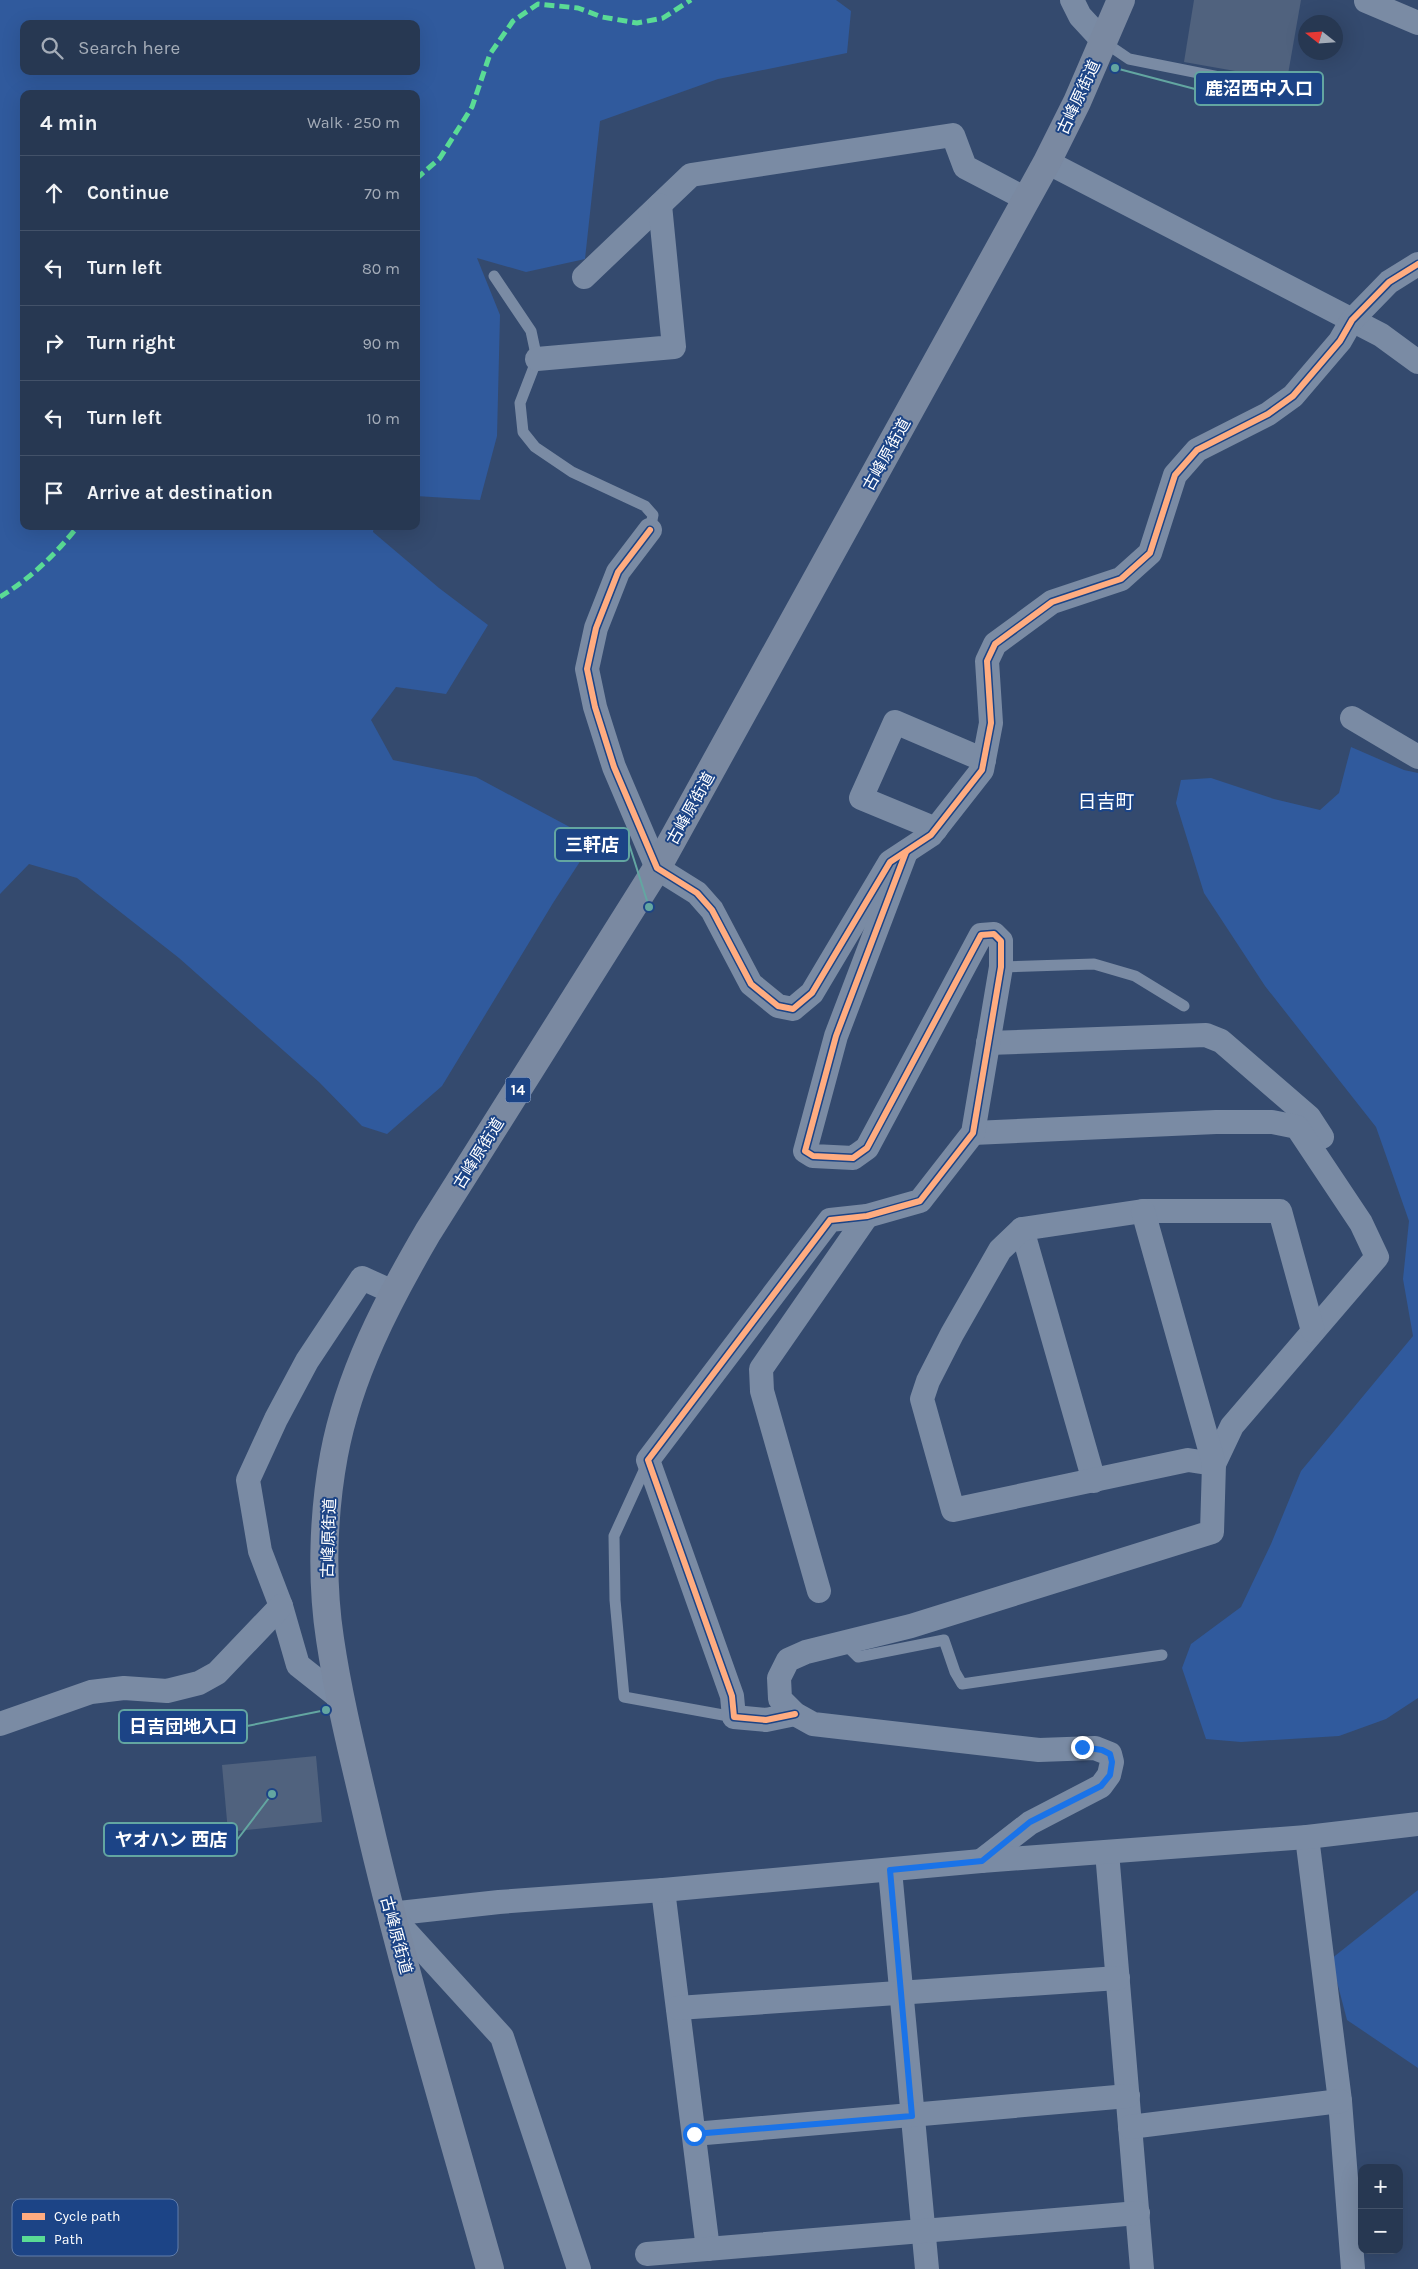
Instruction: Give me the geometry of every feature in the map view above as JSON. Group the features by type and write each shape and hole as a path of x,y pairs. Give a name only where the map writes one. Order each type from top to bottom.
{"main road":[{"name":"古峰原街道","path":"490,2269 390,1914 341,1700 329,1637 325,1572 327,1514 334,1455 349,1398 369,1344 393,1292 428,1232 657,868 1047,162 1104,42 1121,0"}],"street":[{"path":"1072,0 1080,16 1104,42"},
{"path":"1366,1 1418,23"},
{"path":"584,277 691,175 953,135 965,167 1026,199"},
{"path":"1047,162 1381,335 1418,362"},
{"path":"537,358 674,347 660,205"},
{"path":"650,530 618,572 596,628 588,669 595,707 614,767 657,868 698,893 712,910 751,984 778,1006 793,1009 812,993 890,862 931,835 982,770 991,723 987,661 995,644 1052,602 1121,579 1150,553 1175,475 1197,450 1268,414 1293,396 1340,341 1352,320 1389,282 1418,264"},
{"path":"1352,718 1418,757"},
{"path":"936,829 861,798 896,722 984,760"},
{"path":"795,1714 766,1720 734,1717 732,1696 648,1460 830,1220 868,1216 920,1201 973,1133 1001,967 1001,941 994,934 981,935 867,1148 853,1158 813,1156 805,1151 836,1036 906,852"},
{"path":"988,1043 1206,1035 1221,1041 1309,1117 1354,1187 1355,1214"},
{"path":"973,1133 1216,1122 1272,1122 1297,1127 1355,1214 1377,1257 1232,1426 1214,1464"},
{"path":"1214,1464 1188,1460 1112,1474 1094,1481 953,1510 922,1399 928,1380 1000,1250 1022,1229 1143,1211 1280,1211 1313,1332"},
{"path":"982,1861 1030,1822 1101,1786 1110,1775 1112,1762 1110,1754 1095,1748 1039,1750 813,1724 795,1714 780,1699 778,1678 788,1660 806,1652 912,1626 1212,1532 1214,1464 1143,1211"},
{"path":"819,1591 762,1391 761,1369 868,1216"},
{"path":"1022,1229 1094,1481"},
{"path":"341,1700 298,1665 281,1606 260,1551 248,1480 276,1419 307,1361 362,1278 393,1292"},
{"path":"0,1724 91,1692 124,1688 167,1691 199,1683 217,1673 281,1606"},
{"path":"390,1914 499,1902 663,1890 982,1861 1307,1837 1418,1824"},
{"path":"1307,1837 1340,2101 1353,2269"},
{"path":"1108,1852 1142,2269"},
{"path":"890,1870 927,2269"},
{"path":"663,1890 708,2249"},
{"path":"390,1914 502,2037 579,2269"},
{"path":"678,2008 1118,1978"},
{"path":"694,2134 1128,2096"},
{"path":"1130,2127 1340,2101"},
{"path":"647,2254 1138,2213"}],"lane":[{"path":"1104,42 1129,59 1249,83 1300,100"},
{"path":"494,276 531,331 537,358 520,403 523,432 535,448 572,472 645,506 652,515 650,530"},
{"path":"1001,967 1094,964 1135,976 1184,1006"},
{"path":"648,1460 614,1536 615,1600 624,1697 734,1717"},
{"path":"844,1643 858,1657 944,1640 955,1672 962,1684 1162,1656"}],"shaded area":[{"path":"0,0 836,0 851,11 847,53 718,79 600,121 585,259 526,272 477,258 500,315 497,436 480,500 420,496 420,90 20,90 20,530 373,530 373,532 439,588 488,625 446,694 396,687 371,720 393,760 476,777 594,840 553,903 442,1086 387,1134 362,1126 319,1082 179,958 77,878 29,864 0,894"},
{"path":"1351,747 1404,770 1418,773 1418,1698 1386,1719 1339,1736 1241,1742 1206,1739 1182,1668 1191,1644 1241,1607 1271,1544 1301,1471 1413,1336 1403,1279 1409,1221 1376,1127 1265,986 1204,893 1176,803 1181,780 1211,778 1274,799 1320,810 1339,793"},
{"path":"1418,1890 1418,2068 1347,2020 1331,1959"}],"building":[{"path":"1194,0 1301,0 1287,80 1184,62"},
{"path":"316,1756 322,1822 228,1832 222,1765"}],"marked path":[{"path":"420,176 440,158 472,107 490,54 513,21 538,4 578,8 602,17 637,23 663,18 691,0"},
{"path":"0,597 42,565 61,547 75,530"}],"cycle path":[{"path":"650,530 618,572 596,628 587,669 595,707 614,767 657,868 697,893 712,910 751,984 778,1006 793,1009 812,993 890,862 931,835 982,770 991,723 987,661 995,644 1052,602 1121,579 1150,553 1175,475 1197,450 1268,414 1293,396 1340,341 1352,320 1389,282 1418,264"},
{"path":"795,1714 766,1720 734,1717 732,1696 648,1460 830,1220 867,1216 920,1201 973,1133 1001,967 1001,941 994,934 981,935 867,1148 853,1158 813,1156 805,1151 836,1036 906,852"}],"place":[{"name":"鹿沼西中入口","path":"1115,68"},
{"name":"三軒店","path":"649,907"},
{"name":"日吉団地入口","path":"326,1710"},
{"name":"ヤオハン 西店","path":"272,1794"}],"district":[{"name":"日吉町","path":"1106,801"}],"route":[{"path":"694,2134 912,2116 890,1870 982,1861 1030,1822 1101,1786 1110,1775 1112,1762 1110,1754 1095,1748 1082,1747"}]}
